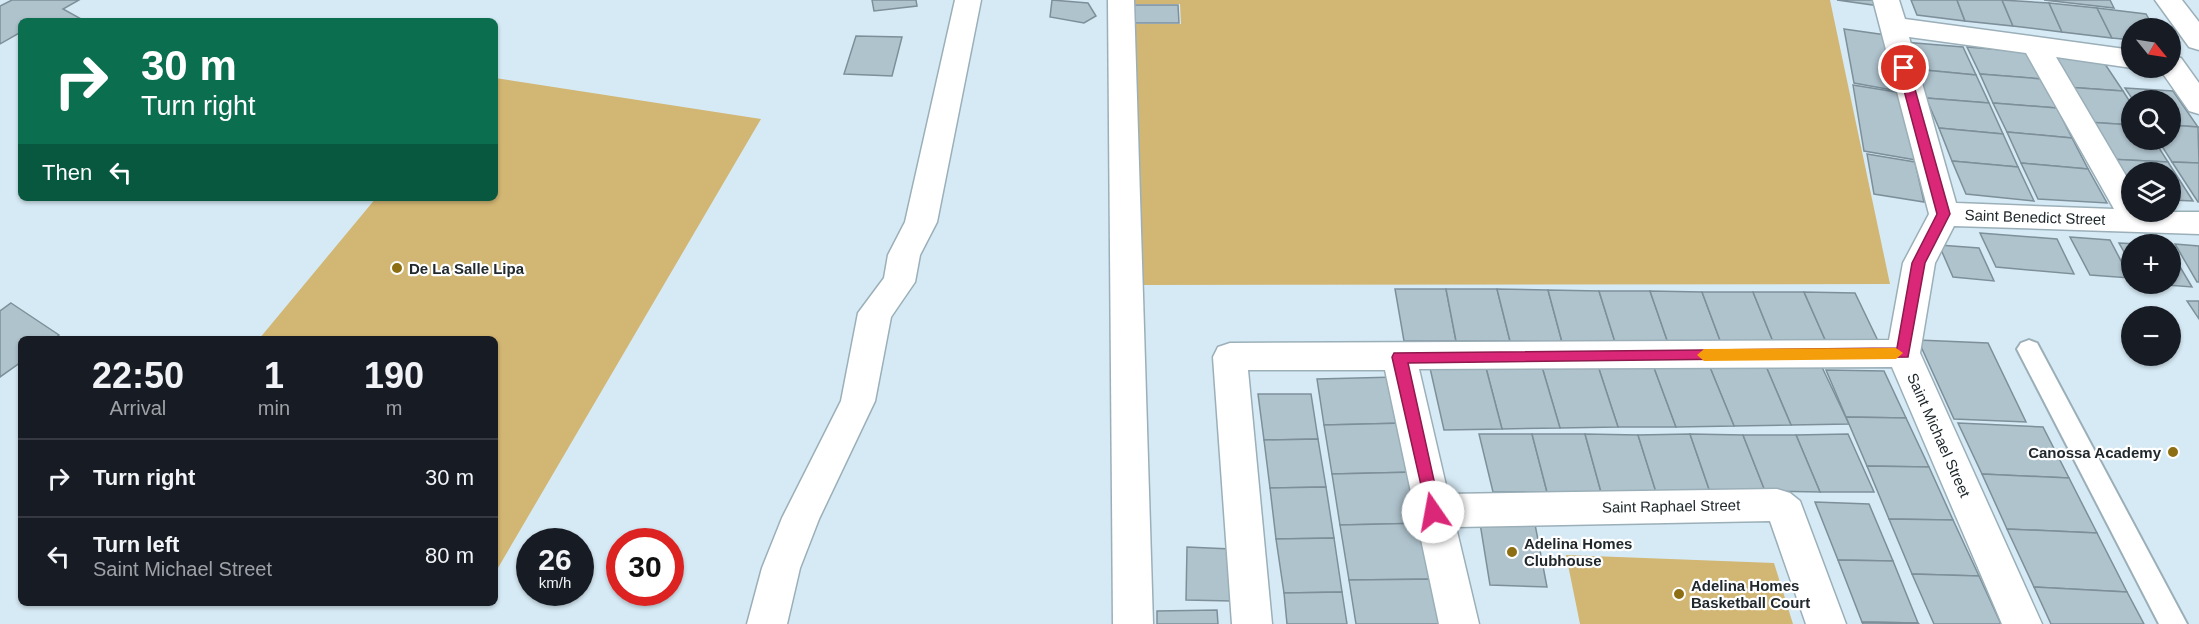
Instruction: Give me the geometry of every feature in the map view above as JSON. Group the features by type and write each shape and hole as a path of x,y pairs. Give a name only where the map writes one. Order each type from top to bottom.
{"street":[{"path":"767,624 781,568 801,518 858,401 875,313 899,282 903,255 921,222 968,0"},
{"path":"1121,0 1133,624"},
{"path":"2168,0 2199,41"},
{"path":"1944,214 1889,13 2036,46 2121,58"},
{"path":"2036,46 2121,195"},
{"path":"2181,65 2199,67"},
{"path":"2181,78 2199,104"},
{"name":"Saint Benedict Street","path":"1944,214 2121,220"},
{"name":"Saint Michael Street","path":"1944,214 1916,272 1903,353 2022,624"},
{"name":"Saint Benedict Street","path":"2168,222 2199,223"},
{"path":"1252,624 1230,357 1903,353"},
{"path":"1399,357 1459,624"},
{"name":"Saint Raphael Street","path":"1433,512 1777,505 1786,510 1826,624"}],"lane":[{"path":"2029,349 2173,624"}],"shaded area":[{"path":"1129,0 1830,0 1890,284 1134,285 1129,24 1181,24 1180,4 1129,4"},
{"path":"498,78 761,119 521,528 516,528 516,537 498,568 498,336 261,336 374,201 498,201"},
{"name":"Adelina Homes Basketball Court","path":"1566,555 1774,563 1793,624 1580,624"}],"building":[{"path":"12,0 79,0 63,9 79,18 18,18 18,34 0,44 0,6"},
{"path":"872,0 916,0 917,6 874,11"},
{"path":"1052,0 1088,3 1096,16 1084,23 1050,17"},
{"path":"1837,0 1879,0 1880,6"},
{"path":"1911,0 1957,0 1965,21 1917,15"},
{"path":"1957,0 2002,0 2013,26 1965,21"},
{"path":"2002,0 2049,3 2062,32 2013,26"},
{"path":"2044,0 2110,0 2114,8"},
{"path":"2049,3 2097,8 2112,38 2062,32"},
{"path":"1131,5 1178,5 1179,23 1132,23"},
{"path":"2097,8 2146,14 2148,18 2121,18 2121,39 2112,38"},
{"path":"1844,29 1886,35 1898,91 1854,83"},
{"path":"856,36 902,37 892,76 844,74"},
{"path":"1903,42 1963,47 1976,75 1914,69"},
{"path":"1967,47 2028,52 2042,79 1980,74"},
{"path":"2046,54 2101,58 2122,90 2121,91 2066,87"},
{"path":"1914,69 1976,75 1989,103 1926,98"},
{"path":"1980,74 2042,79 2057,108 1993,103"},
{"path":"1853,85 1902,93 1916,160 1864,151"},
{"path":"2066,87 2121,91 2121,124 2087,122"},
{"path":"2125,88 2157,90 2126,90"},
{"path":"1926,98 1989,103 2003,134 1939,128"},
{"path":"1993,103 2057,108 2072,138 2007,132"},
{"path":"2181,103 2198,127 2181,126"},
{"path":"2087,122 2121,124 2121,150 2160,150 2168,162 2108,159"},
{"path":"2181,126 2198,127 2199,163 2172,162 2164,150 2181,150"},
{"path":"1939,128 2003,134 2018,167 1952,161"},
{"path":"2007,132 2072,138 2088,169 2021,163"},
{"path":"1867,154 1915,162 1924,202 1874,194"},
{"path":"2108,159 2168,162 2121,162 2121,180"},
{"path":"1952,161 2018,167 2034,201 1966,194"},
{"path":"2181,162 2199,163 2198,202 2181,176"},
{"path":"2021,163 2088,169 2107,203 2038,199"},
{"path":"2181,182 2193,201 2181,200"},
{"path":"1980,233 2057,239 2074,274 1996,267"},
{"path":"2070,237 2110,240 2121,261 2121,277 2090,275"},
{"path":"2181,244 2199,246 2199,282 2181,254"},
{"path":"1939,245 1979,248 1994,281 1953,277"},
{"path":"2181,268 2192,287 2181,286"},
{"path":"1395,289 1446,289 1456,341 1404,341"},
{"path":"1446,289 1497,289 1510,341 1456,341"},
{"path":"1497,289 1548,290 1562,342 1510,341"},
{"path":"1548,290 1599,291 1615,342 1562,342"},
{"path":"1599,291 1650,291 1668,343 1615,342"},
{"path":"1650,291 1702,292 1721,343 1668,343"},
{"path":"1702,292 1753,292 1774,344 1721,343"},
{"path":"1753,292 1804,292 1827,344 1774,344"},
{"path":"1804,292 1855,293 1880,345 1827,344"},
{"path":"2187,301 2199,301 2199,319"},
{"path":"11,303 59,335 18,336 18,364 0,377 0,311"},
{"path":"1918,340 1988,343 2026,422 1954,419"},
{"path":"1820,363 1849,424 1791,425 1765,364"},
{"path":"1765,364 1791,425 1734,426 1709,365"},
{"path":"1653,365 1676,427 1618,427 1598,366"},
{"path":"1653,365 1709,365 1734,426 1676,427"},
{"path":"1598,366 1618,427 1560,428 1542,367"},
{"path":"1542,367 1560,428 1502,429 1486,368"},
{"path":"1430,368 1486,368 1502,429 1444,430"},
{"path":"1826,370 1884,371 1906,418 1846,417"},
{"path":"1397,377 1406,423 1324,425 1317,379"},
{"path":"1258,394 1311,394 1318,439 1264,440"},
{"path":"1846,417 1906,418 1929,467 1867,466"},
{"path":"1406,423 1416,472 1332,474 1324,425"},
{"path":"1958,423 2043,427 2069,478 1982,474"},
{"path":"1479,434 1532,434 1547,492 1493,492"},
{"path":"1532,434 1585,434 1601,492 1547,492"},
{"path":"1585,434 1638,435 1656,492 1601,492"},
{"path":"1690,434 1710,492 1656,492 1638,435"},
{"path":"1690,434 1743,435 1765,491 1710,492"},
{"path":"1848,434 1874,492 1820,492 1796,435"},
{"path":"1743,435 1796,435 1820,492 1765,491"},
{"path":"1318,439 1326,487 1270,488 1264,440"},
{"path":"1867,466 1929,467 1953,520 1889,519"},
{"path":"1416,472 1427,523 1340,525 1332,474"},
{"path":"1982,474 2069,478 2097,533 2007,529"},
{"path":"1326,487 1334,538 1276,539 1270,488"},
{"path":"1815,502 1869,504 1893,561 1838,560"},
{"name":"Adelina Homes Clubhouse","path":"1479,517 1534,519 1547,587 1490,585"},
{"path":"1889,519 1953,520 1979,576 1912,574"},
{"path":"1427,523 1439,579 1349,580 1340,525"},
{"path":"2007,529 2097,533 2127,592 2034,587"},
{"path":"1334,538 1342,592 1284,593 1276,539"},
{"path":"1187,547 1231,549 1232,601 1186,600"},
{"path":"1838,560 1893,561 1918,623 1862,622"},
{"path":"1912,574 1979,576 2001,624 1934,624"},
{"path":"1439,579 1448,624 1356,624 1349,580"},
{"path":"2034,587 2127,592 2144,624 2051,624"},
{"path":"1342,592 1347,624 1287,624 1284,593"},
{"path":"1217,610 1218,624 1157,624 1157,611"},
{"path":"1862,622 1918,623 1919,624 1863,624"}],"slow traffic":[{"path":"1704,355 1896,353"}],"place":[{"name":"De La Salle Lipa","path":"397,268"},
{"name":"Canossa Academy","path":"2173,452"},
{"name":"Adelina Homes Clubhouse","path":"1512,552"},
{"name":"Adelina Homes Basketball Court","path":"1679,594"}],"route":[{"path":"1433,512 1399,357 1903,353 1913,282 1918,263 1944,214 1904,68"}]}
